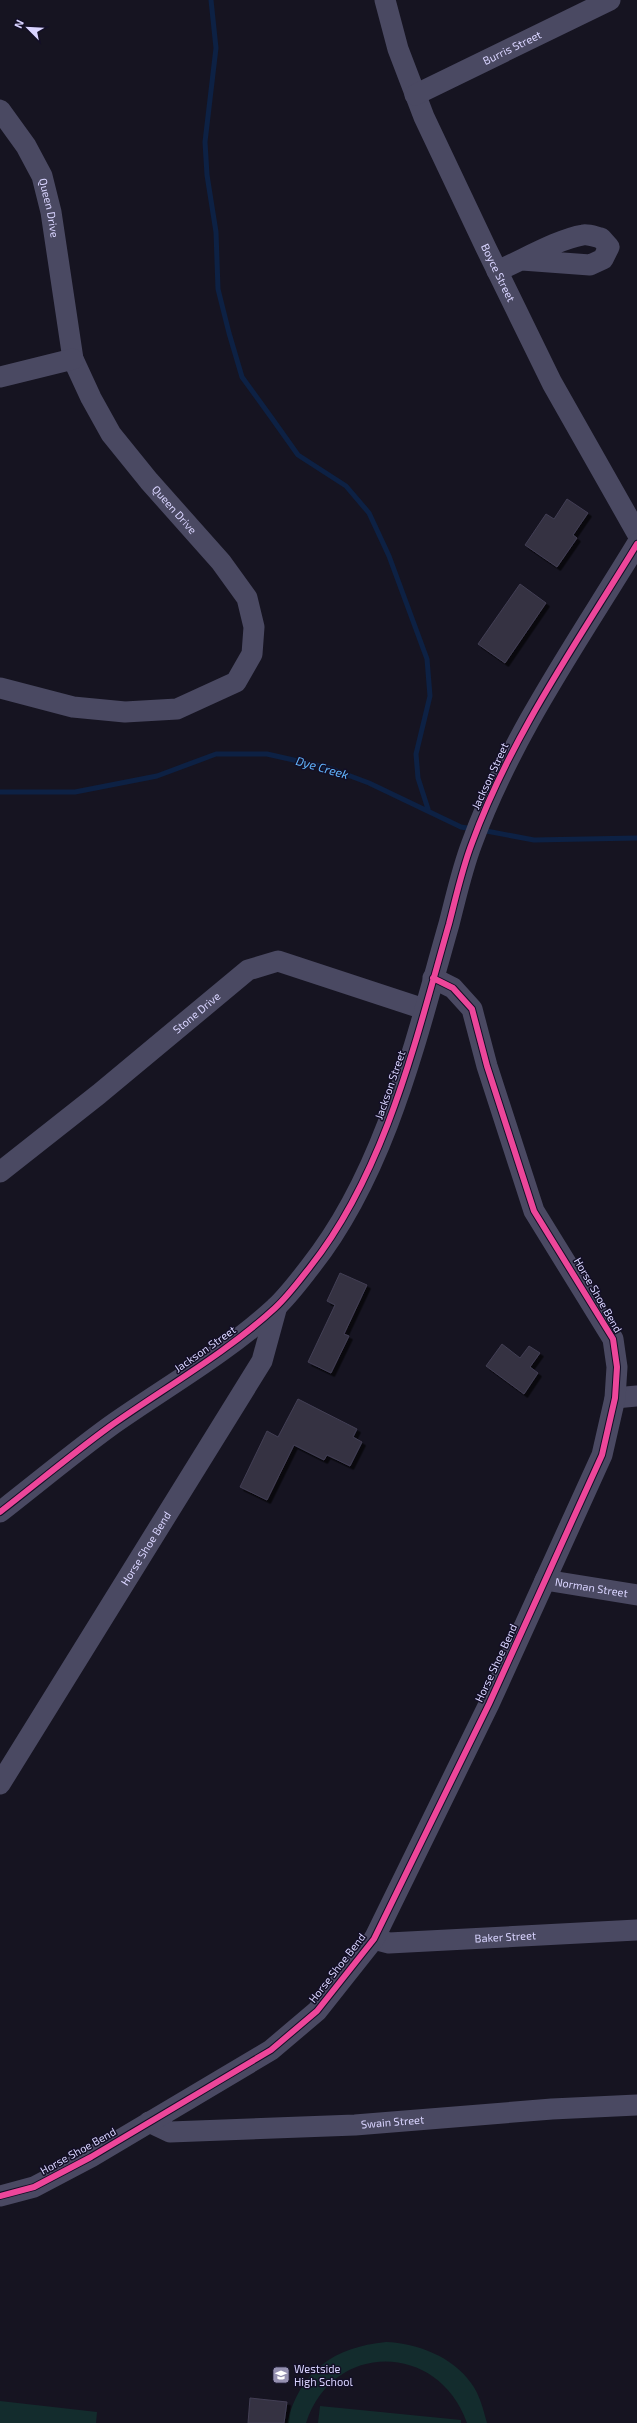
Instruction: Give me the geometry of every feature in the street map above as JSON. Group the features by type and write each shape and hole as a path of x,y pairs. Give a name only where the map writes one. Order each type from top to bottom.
{"street":[{"name":"Boyce Street","path":"386,0 398,49 415,95 497,271 552,383 637,533"},
{"name":"Burris Street","path":"415,95 610,0"},
{"name":"Queen Drive","path":"0,110 26,146 42,176 51,212 73,359 111,434 149,481 221,562 247,598 254,627 252,654 236,682 177,709 125,712 73,707 0,688"},
{"path":"497,271 522,260"},
{"path":"0,378 73,359"},
{"name":"Jackson Street","path":"0,1512 109,1428 241,1337 277,1306 312,1264 341,1220 376,1153 404,1078 471,847 490,795 516,745 637,544"},
{"name":"Stone Drive","path":"0,1172 99,1094 248,970 278,961 424,1010"},
{"name":"Horse Shoe Bend","path":"0,2196 34,2187 91,2157 271,2050 317,2011 374,1939 489,1704 602,1455 615,1398 617,1367 613,1339 534,1211 487,1066 472,1009 453,988 433,978"},
{"name":"Horse Shoe Bend","path":"0,1784 262,1361 277,1306"},
{"path":"615,1398 637,1396"},
{"name":"Norman Street","path":"545,1580 637,1595"},
{"name":"Baker Street","path":"374,1939 389,1943 637,1930"},
{"name":"Swain Street","path":"149,2122 170,2132 354,2126 552,2109 637,2105"}],"green space":[{"path":"386,2342 410,2345 422,2349 433,2353 454,2366 471,2383 477,2392 487,2423 467,2423 453,2396 434,2377 411,2366 386,2362 361,2365 339,2377 320,2396 306,2423 287,2423 293,2405 301,2389 310,2376 322,2365 335,2356 350,2349"},
{"path":"0,2401 97,2412 96,2423 0,2423"},
{"path":"320,2406 461,2420 461,2423 318,2423"}],"building":[{"path":"567,499 588,513 573,535 577,538 557,567 525,545 546,514 554,519"},
{"path":"520,584 546,603 505,663 478,644"},
{"path":"340,1273 367,1285 344,1334 349,1336 331,1373 308,1362 335,1305 327,1301"},
{"path":"502,1344 520,1358 529,1346 540,1353 530,1367 538,1373 524,1394 486,1366"},
{"path":"298,1399 357,1429 353,1437 362,1442 350,1466 327,1455 324,1460 294,1445 267,1500 240,1487 267,1431 278,1437"},
{"path":"250,2398 287,2402 284,2423 248,2423"}],"waterway":[{"path":"211,0 216,48 205,142 207,175 216,232 218,289 229,333 242,377 298,455 346,486 369,513 389,556 427,659 430,696 416,754 418,778 428,809"},
{"name":"Dye Creek","path":"0,792 75,792 157,776 216,754 267,754 329,768 369,783 461,827 473,829"},
{"name":"Dye Creek","path":"481,830 534,840 637,838"}],"cycle path":[{"path":"0,1512 109,1427 215,1356 256,1325 289,1293 310,1267 336,1229 359,1189 379,1147 396,1103 424,1013 465,863 488,803 506,765 547,690 637,544"},
{"path":"0,2196 34,2187 91,2157 271,2050 317,2011 374,1939 489,1704 602,1455 615,1398 617,1367 613,1339 534,1211 487,1066 472,1009 453,988 433,978"}],"place":[{"name":"Westside High School","path":"281,2375"}]}
